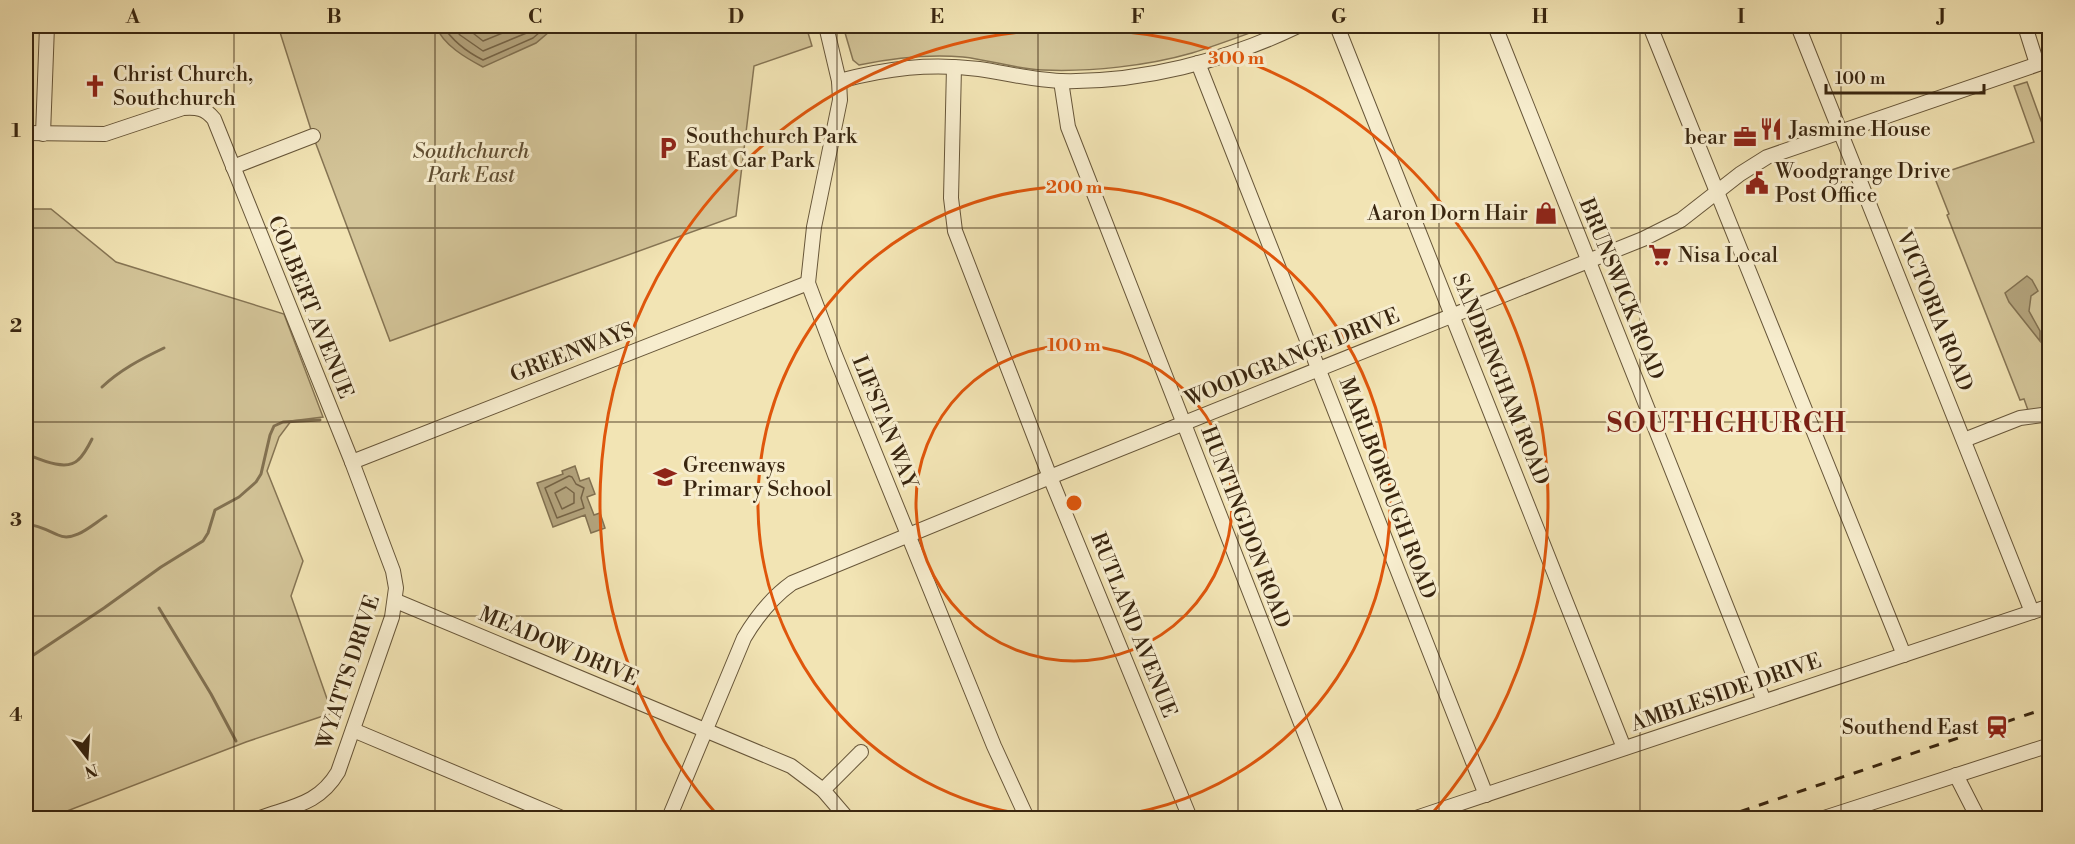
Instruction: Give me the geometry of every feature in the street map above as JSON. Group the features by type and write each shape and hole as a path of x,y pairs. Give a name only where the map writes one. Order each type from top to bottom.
{"street":[{"path":"43,134 47,26"},
{"name":"LIFSTAN WAY","path":"826,26 839,81 840,100 814,227 808,283 994,746 1027,819"},
{"path":"839,81 897,68 933,66 1061,81 1111,79 1198,63 1244,49 1298,26"},
{"name":"SANDRINGHAM ROAD","path":"1337,26 1624,748"},
{"name":"BRUNSWICK ROAD","path":"1495,26 1764,701"},
{"path":"1650,26 1904,655"},
{"name":"VICTORIA ROAD","path":"1798,26 2032,612"},
{"path":"2025,26 2043,62"},
{"name":"WOODGRANGE DRIVE","path":"669,819 744,638 759,614 792,583 1669,227 1693,212 1740,174 1767,157 2043,62"},
{"name":"MARLBOROUGH ROAD","path":"1198,63 1486,795"},
{"name":"RUTLAND AVENUE","path":"954,67 951,198 955,231 1050,477 1190,819"},
{"name":"HUNTINGDON ROAD","path":"1061,81 1068,127 1338,819"},
{"name":"COLBERT AVENUE","path":"26,133 105,134 193,107 205,110 214,119 352,462"},
{"path":"233,167 313,136"},
{"name":"GREENWAYS","path":"352,462 808,283"},
{"path":"1964,440 2020,418 2049,414"},
{"name":"WYATTS DRIVE","path":"260,819 309,801 331,784 338,772 353,730 396,601 393,572 352,462"},
{"name":"MEADOW DRIVE","path":"396,601 791,766 823,790 847,819"},
{"name":"AMBLESIDE DRIVE","path":"1416,819 2049,606"},
{"path":"353,730 562,819"},
{"path":"1824,819 2049,745"},
{"path":"823,790 861,752"},
{"path":"1956,775 1978,819"}],"green space":[{"name":"Southchurch Park East","path":"278,26 806,26 812,46 754,66 736,216 390,341 313,136"},
{"path":"843,26 1269,26 1175,58 1099,69 1061,70 1033,69 950,56 911,57 859,65 853,60"},
{"path":"2027,82 2047,137 2049,136 2049,410 2029,413 2024,399 2020,400 1947,215 1949,214 1934,176 2034,142 2014,86"},
{"path":"26,209 51,209 116,262 284,314 323,417 291,421 279,437 267,471 303,561 291,596 332,713 246,742 49,818 26,818"}],"water":[{"path":"436,26 556,26 536,43 483,67 449,45"},
{"path":"2027,276 2038,291 2031,296 2029,311 2040,331 2040,341 2009,302 2005,293"},
{"path":"575,466 580,481 589,478 595,494 587,497 594,515 600,513 605,528 591,533 585,515 553,527 537,483 563,474 562,471"}],"waterway":[{"path":"102,387 131,365 164,348"},
{"path":"26,660 161,567 203,541 215,510 239,497 256,482 261,474 274,426 283,422 320,420"},
{"path":"26,454 52,463 67,465 80,458 92,439"},
{"path":"26,524 70,537 83,532 106,516"},
{"path":"159,608 211,694 236,741"}],"railway":[{"path":"1721,818 2050,707"}],"place":[{"name":"Christ Church, Southchurch","path":"95,86"},
{"name":"Jasmine House","path":"1771,129"},
{"name":"bear","path":"1745,137"},
{"name":"Southchurch Park East Car Park","path":"668,148"},
{"name":"Woodgrange Drive Post Office","path":"1757,183"},
{"name":"Aaron Dorn Hair","path":"1546,213"},
{"name":"Nisa Local","path":"1660,255"},
{"name":"Greenways Primary School","path":"665,477"},
{"name":"Southend East","path":"1997,727"}],"district":[{"name":"SOUTHCHURCH","path":"1727,423"}]}
